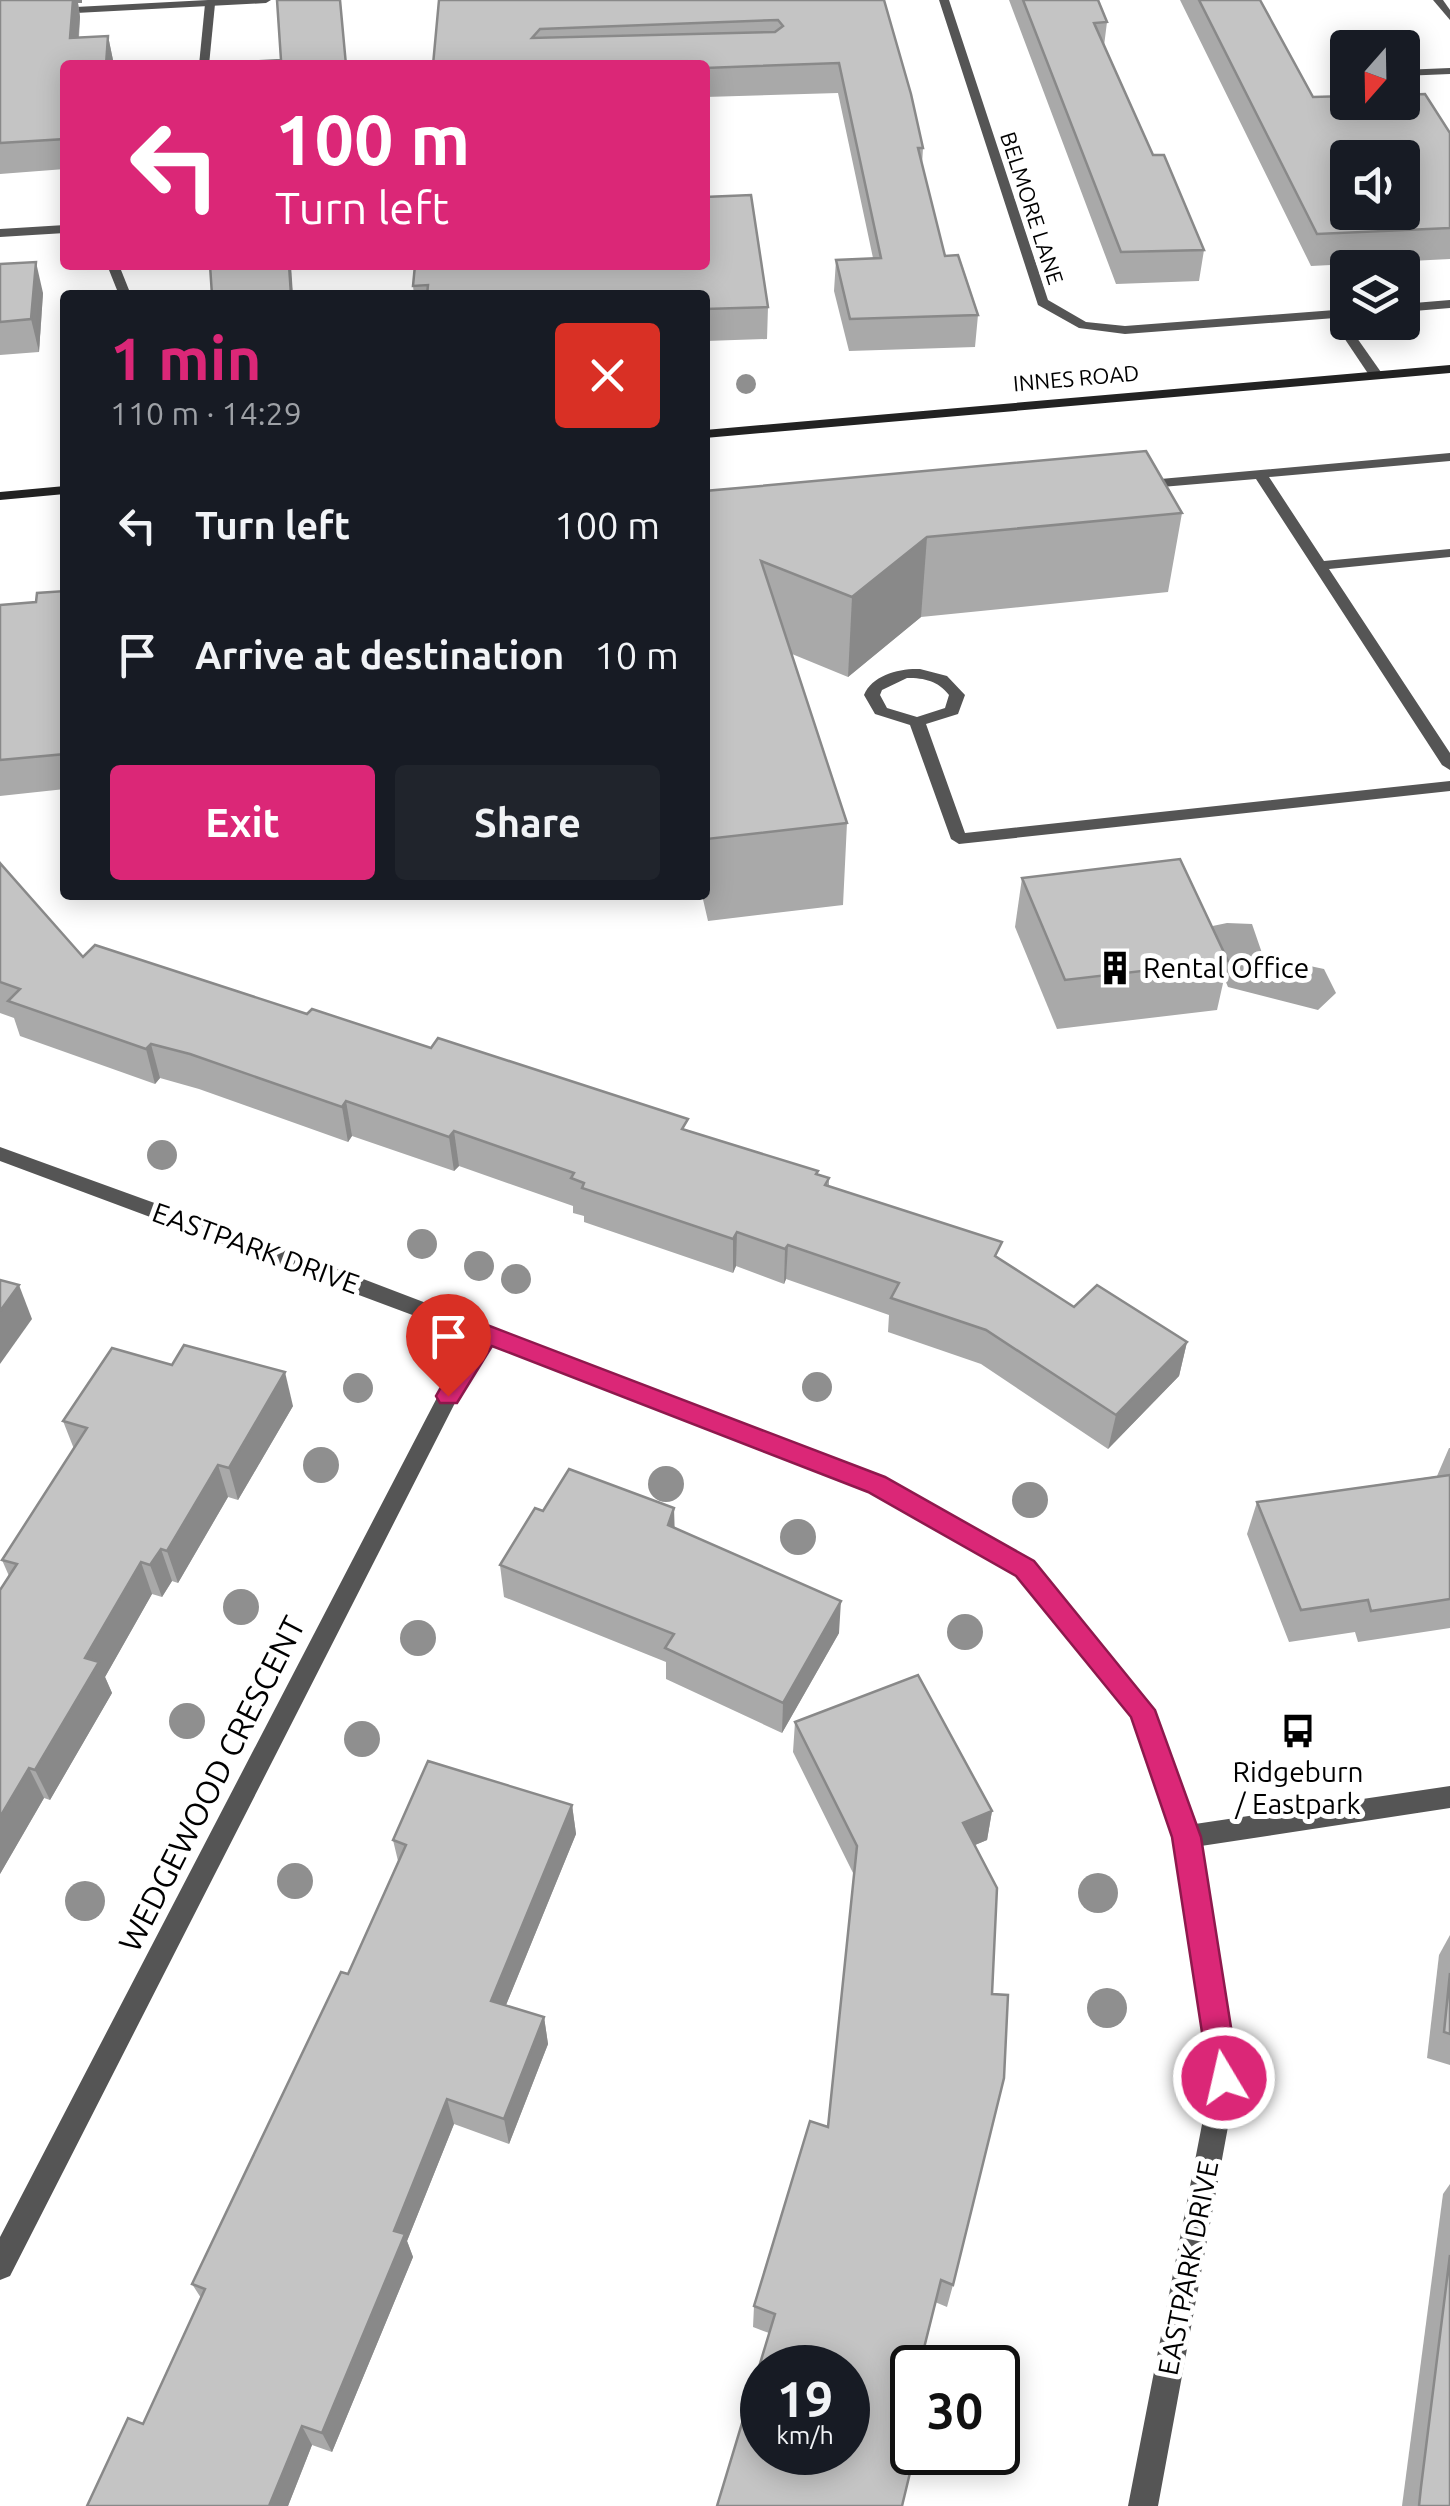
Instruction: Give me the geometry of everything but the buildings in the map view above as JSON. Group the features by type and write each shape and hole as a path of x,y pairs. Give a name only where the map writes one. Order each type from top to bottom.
{"street":[{"path":"0,14 266,0"},
{"name":"BELMORE LANE","path":"944,0 1042,302 1083,325 1125,330 1330,314"},
{"path":"1438,0 1450,17"},
{"path":"204,60 210,4"},
{"path":"1420,73 1450,72"},
{"path":"0,232 60,230"},
{"path":"1420,306 1450,304"},
{"path":"1356,340 1376,375"},
{"name":"INNES ROAD","path":"710,434 1450,369"},
{"path":"1121,486 1450,456"},
{"path":"1260,474 1450,765"},
{"path":"0,496 60,490"},
{"path":"1318,566 1450,553"},
{"path":"905,673 932,675 952,687 956,695 952,711 931,721 917,722 880,710 872,695 875,687 905,673"},
{"path":"917,722 959,839 1450,786"},
{"name":"EASTPARK DRIVE","path":"0,1154 487,1334 876,1484 1025,1568 1142,1710 1186,1837 1224,2078 1143,2506"},
{"name":"WEDGEWOOD CRESCENT","path":"0,2266 448,1396 487,1334"},
{"path":"1186,1837 1450,1797"}],"shaded area":[{"path":"1227,923 1252,924 1263,956 1324,969 1336,993 1318,1010 1228,987 1203,928"}],"place":[{"name":"Rental Office","path":"1115,968"},
{"name":"Ridgeburn / Eastpark","path":"1298,1731"}],"route":[{"path":"448,1396 487,1334 876,1484 1025,1568 1142,1710 1186,1837 1224,2078"}]}
